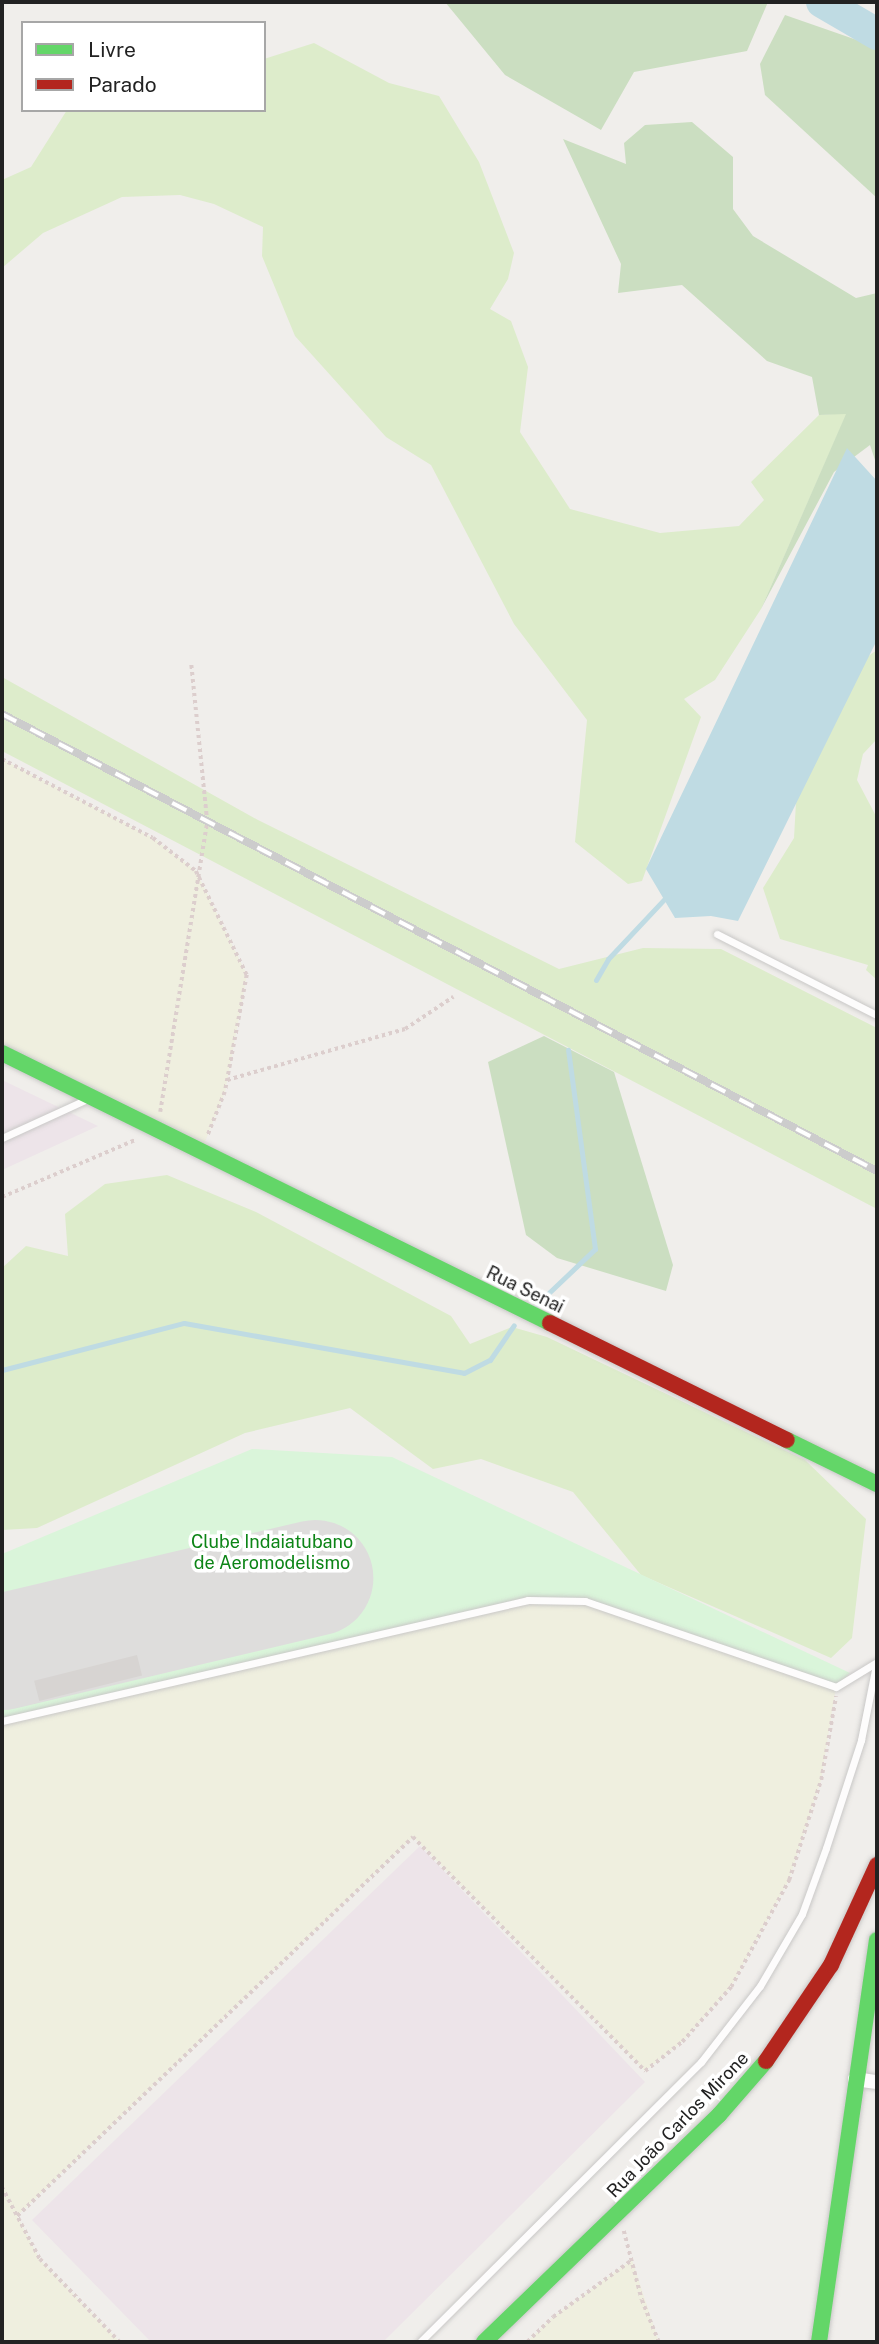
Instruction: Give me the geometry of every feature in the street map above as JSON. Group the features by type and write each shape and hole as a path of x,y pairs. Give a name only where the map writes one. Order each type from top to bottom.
{"street":[{"name":"Rua Senai","path":"2,1053 201,1154 877,1484"},
{"name":"Rua João Carlos Mirone","path":"484,2342 719,2115 784,2040 831,1965 877,1871"},
{"path":"819,2342 877,1940"},
{"path":"855,2078 877,2082"}],"lane":[{"path":"717,934 877,1015"},
{"path":"2,1138 91,1097"},
{"path":"2,1721 528,1600 584,1601 836,1687 877,1664"},
{"path":"420,2342 701,2062 760,1986 802,1914 826,1848 861,1740 877,1664"}],"path":[{"path":"2,1197 157,1130 207,822 191,664"},
{"path":"2,759 153,838 197,871 247,975 227,1080 201,1154"},
{"path":"227,1080 405,1029 453,997"},
{"path":"17,2216 413,1837 645,2071 682,2042 732,1987 789,1880 821,1780 836,1687"},
{"path":"2,2187 40,2259 120,2342"},
{"path":"619,2213 659,2342"},
{"path":"527,2342 553,2317 632,2260"}],"shaded area":[{"path":"2,1080 98,1126 2,1170"},
{"path":"420,1846 645,2082 383,2342 151,2342 32,2220"}],"green space":[{"path":"445,2 768,2 747,51 634,72 601,130 505,75"},
{"path":"785,15 877,47 877,198 765,95 760,64"},
{"path":"314,43 389,83 439,96 479,162 514,253 508,279 490,309 511,321 528,367 520,432 570,509 660,533 739,526 764,500 751,482 819,415 847,413 761,609 715,680 684,699 701,717 642,881 628,884 575,842 587,720 514,624 431,465 386,437 295,336 262,256 263,227 214,204 180,195 122,197 43,233 2,268 2,180 31,167 66,112 266,112 266,58"},
{"path":"692,122 733,157 733,209 753,236 856,298 877,293 877,466 870,445 834,472 761,609 846,414 819,415 812,377 767,361 682,285 618,293 621,264 563,139 626,164 624,143 645,125"},
{"path":"877,650 877,739 863,754 857,780 877,818 877,980 866,970 868,965 780,939 763,888 794,838 796,802 867,657"},
{"path":"2,677 258,820 559,969 643,948 721,949 877,1028 877,1209 2,751"},
{"path":"2,759 153,838 196,871 247,975 225,1092 200,1154 2,1053"},
{"path":"544,1036 614,1072 673,1265 666,1291 557,1258 526,1235 488,1062"},
{"path":"167,1175 256,1212 451,1316 470,1344 512,1327 547,1337 805,1460 866,1519 852,1638 831,1658 641,1575 573,1492 481,1459 433,1469 350,1408 245,1433 37,1528 2,1530 2,1268 26,1246 68,1256 65,1214 105,1184"},
{"name":"Clube Indaiatubano de Aeromodelismo","path":"252,1449 392,1457 850,1673 836,1687 585,1601 528,1600 2,1720 2,1554"},
{"path":"528,1600 585,1601 836,1687 821,1780 789,1880 731,1987 682,2042 645,2071 413,1837 17,2216 40,2260 120,2342 2,2342 2,1721"},
{"path":"632,2260 659,2342 527,2342 553,2317"}],"water":[{"path":"847,448 877,481 877,640 738,921 711,916 675,918 646,869"}],"building":[{"path":"137,1655 142,1675 39,1701 34,1681"}],"waterway":[{"path":"822,2 877,34"},
{"path":"596,980 608,959 668,895"},
{"path":"537,1304 595,1249 568,1050"},
{"path":"2,1370 184,1323 464,1373 490,1360 514,1325"}],"runway":[{"path":"2,1652 315,1578"}],"railway":[{"path":"2,714 877,1171"}],"traffic: fast":[{"path":"2,1053 550,1323"},
{"path":"787,1440 877,1484"},
{"path":"819,2342 877,1940"},
{"path":"484,2342 719,2115 766,2061"}],"traffic: jam":[{"path":"550,1323 787,1440"},
{"path":"766,2061 831,1965 877,1865"}]}
